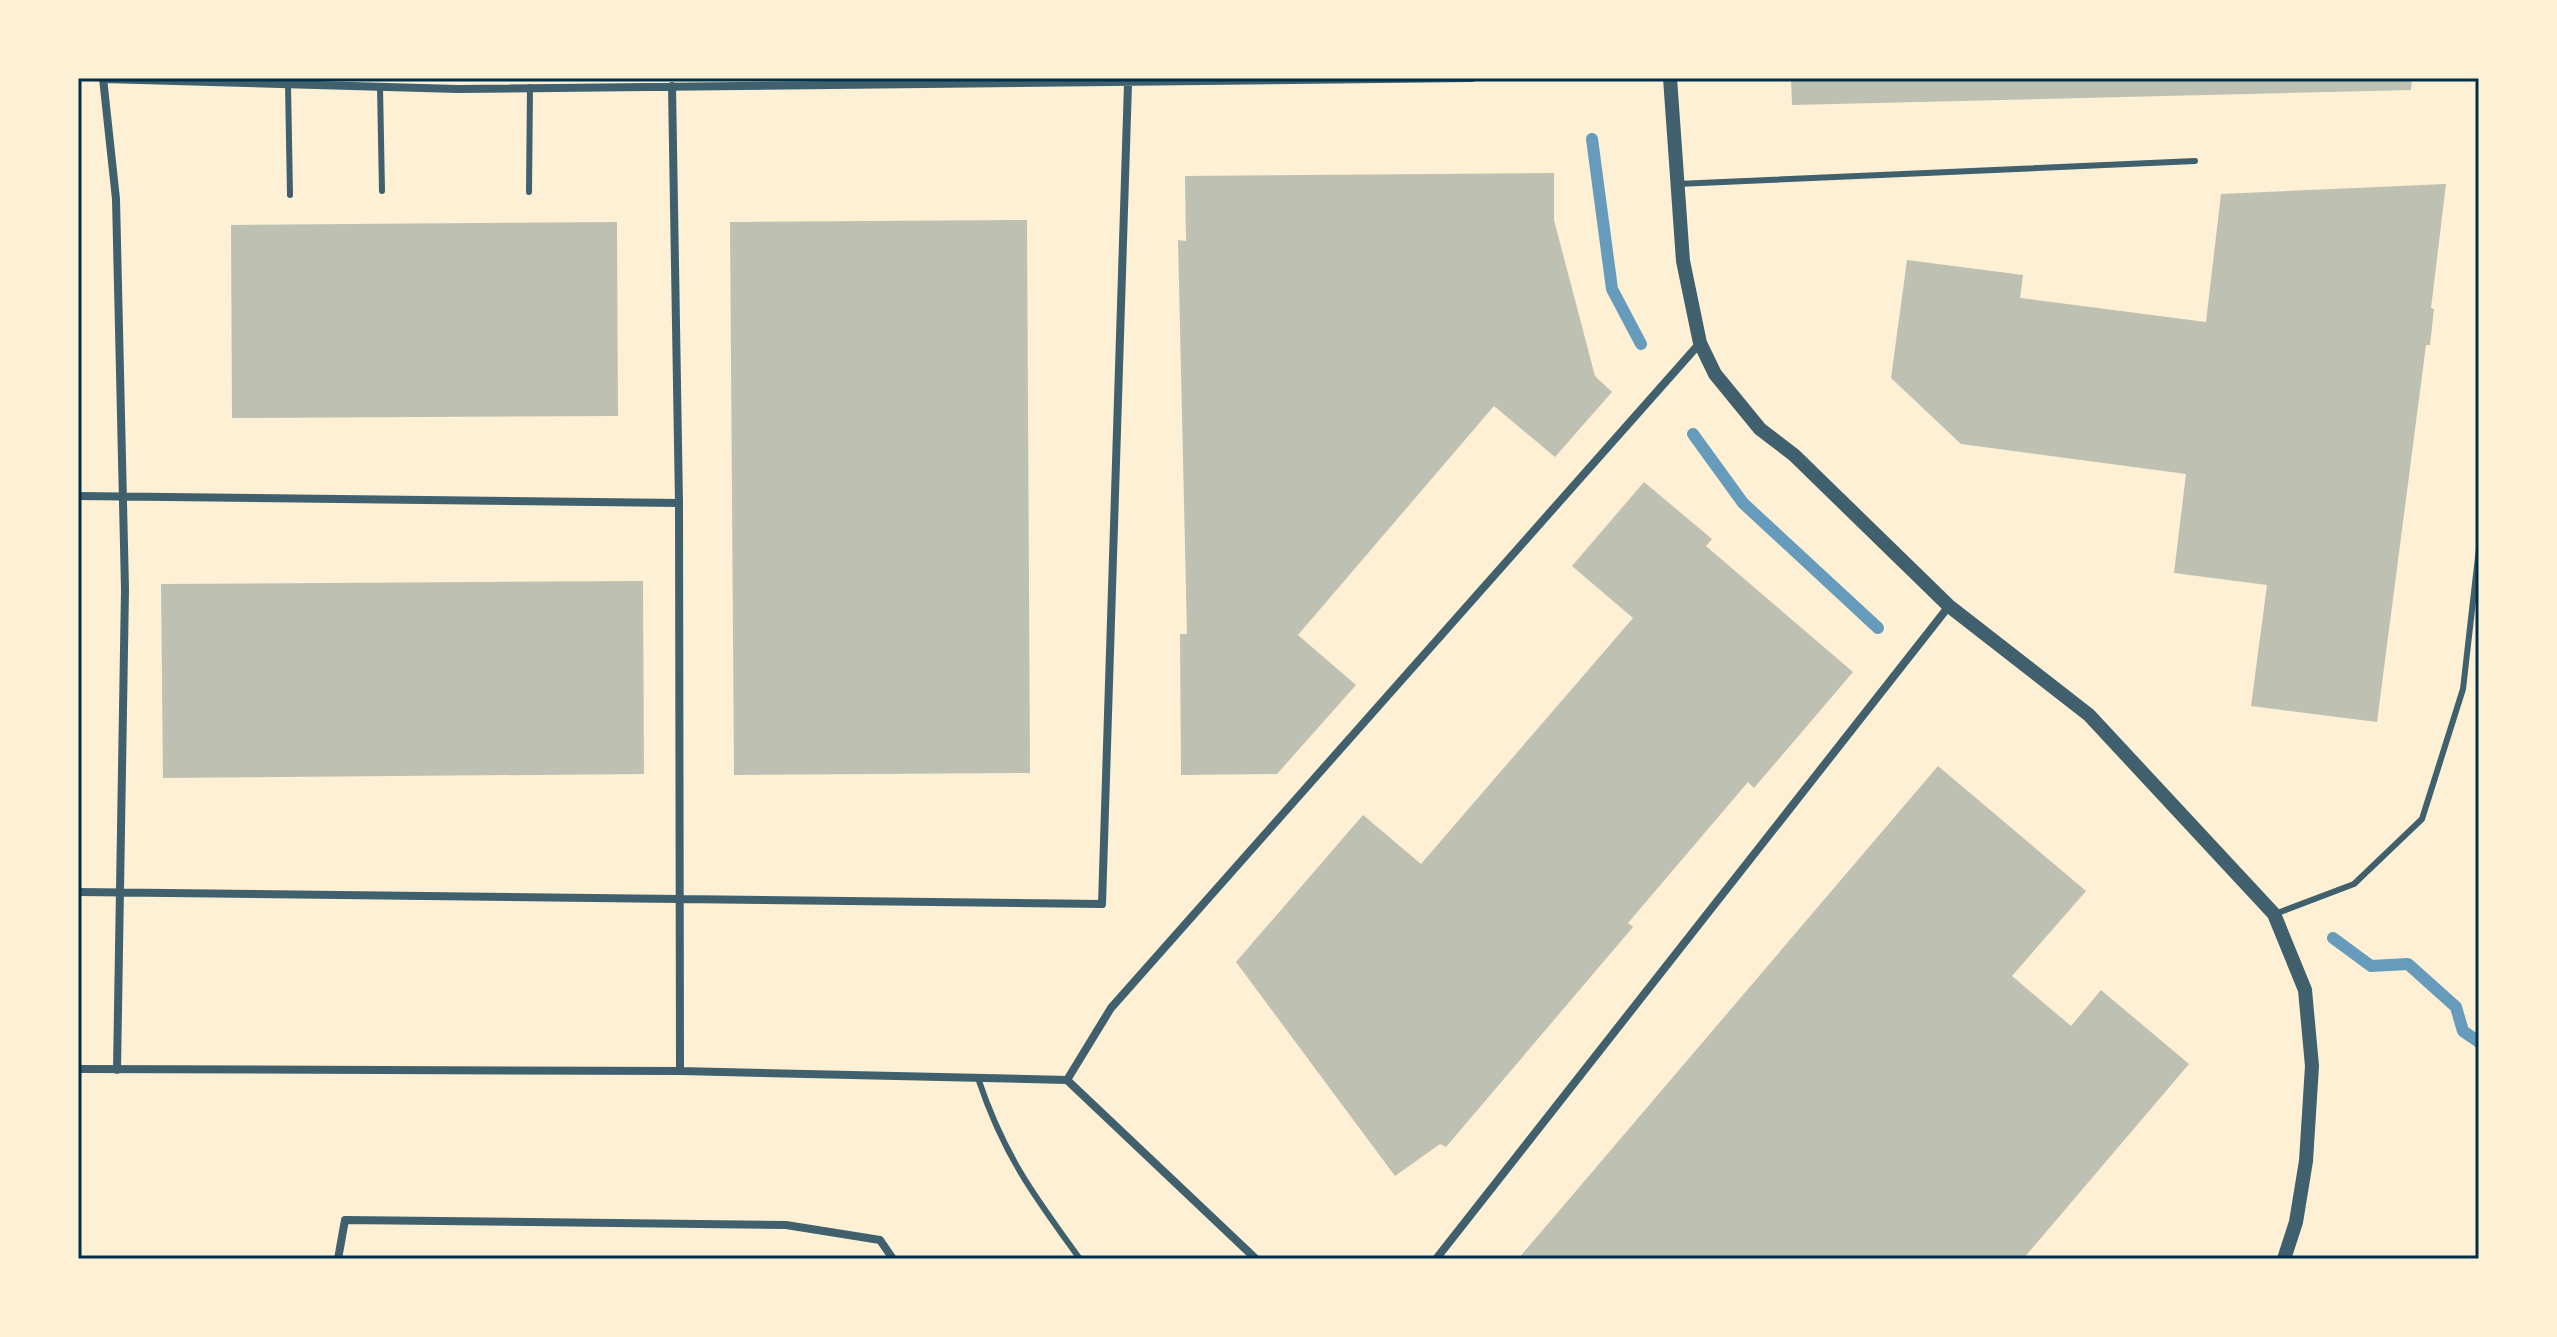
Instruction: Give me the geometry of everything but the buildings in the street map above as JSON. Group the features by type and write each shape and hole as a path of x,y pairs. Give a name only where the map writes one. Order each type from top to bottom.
{"street":[{"path":"117,1070 125,589 120,495 116,199 103,78 380,87 530,87 672,86 756,81 1128,84 1472,78"},
{"path":"1670,78 1683,261 1700,343 1715,374 1760,429 1794,455 1949,606 2089,715 2274,914 2305,990 2312,1066 2306,1161 2296,1222 2284,1259"},
{"path":"78,892 1102,904 1128,84"},
{"path":"672,86 679,503 680,1071"},
{"path":"1067,1080 1111,1008 1700,343"},
{"path":"78,496 679,503"},
{"path":"1436,1259 1949,606"},
{"path":"78,1069 680,1071 1067,1080 1256,1259"},
{"path":"338,1259 345,1220 786,1225 880,1240 893,1259"}],"lane":[{"path":"288,84 290,195"},
{"path":"380,87 382,191"},
{"path":"529,192 530,87"},
{"path":"1677,184 2195,161"},
{"path":"2274,914 2354,884 2422,819 2463,689 2479,548"},
{"path":"978,1078 995,1130 1023,1180 1080,1259"}],"waterway":[{"path":"1592,139 1612,289 1641,344"},
{"path":"1693,434 1743,503 1878,628"},
{"path":"2333,938 2371,966 2408,964 2456,1007 2463,1031 2479,1042"}]}
